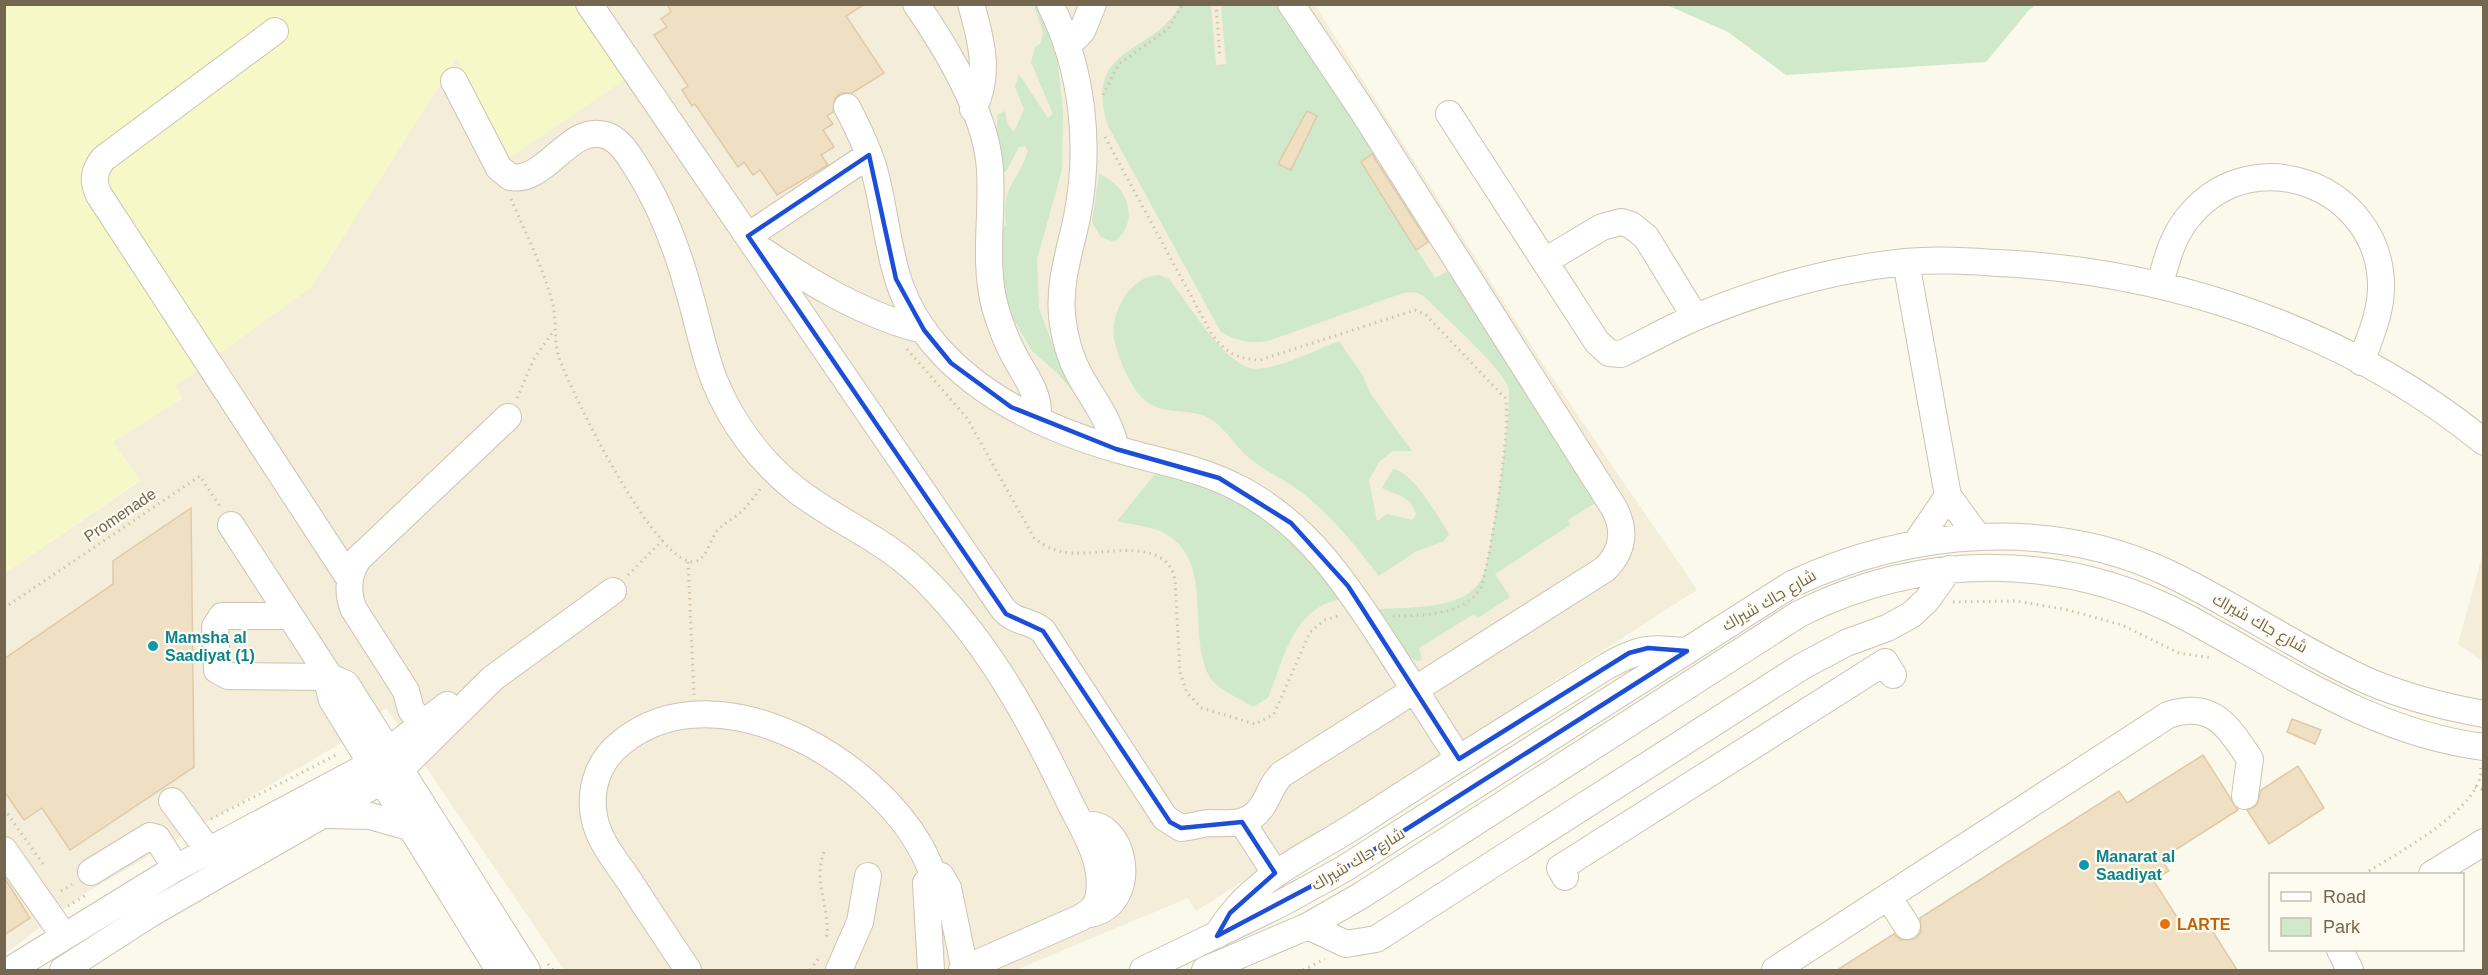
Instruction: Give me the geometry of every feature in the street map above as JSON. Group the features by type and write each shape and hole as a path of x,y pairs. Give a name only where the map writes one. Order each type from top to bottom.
{"street":[{"path":"589,4 1001,606 1014,619 1034,625 1043,631 1166,818 1181,828 1201,824 1242,822 1258,812 1271,787 1282,774 1605,569 1619,551 1622,529 1614,508 1362,110 1291,4"},
{"path":"916,4 951,61 984,138 990,168 988,249 994,304 1007,341 1034,388 1039,409 1038,420"},
{"path":"972,4 984,69 982,90 973,109"},
{"path":"1050,4 1067,46 1081,110 1084,167 1078,210 1062,280 1062,317 1071,355 1079,374 1106,418 1116,449"},
{"path":"1067,46 1082,31 1093,4"},
{"path":"275,31 102,159 97,166 94,182 99,195 349,578"},
{"path":"454,81 499,168 510,177 528,176 580,139 594,134 609,136 621,146 645,180 663,217 691,296 706,357 723,400 747,439 775,472 813,502 879,540 933,588 975,640 1015,697 1082,826 1098,864 1100,888 1097,903 1087,914"},
{"path":"847,107 869,155 896,279 913,336"},
{"path":"1449,114 1597,342 1609,352 1621,354 1695,317 1774,290 1834,274 1906,262 2034,264 2097,272 2160,284 2229,304 2296,330 2361,362 2443,411 2484,442"},
{"path":"751,241 869,155"},
{"path":"2160,284 2172,242 2192,212 2205,200 2237,183 2254,179 2272,177 2308,183 2324,190 2351,210 2370,237 2376,253 2380,269 2380,303 2361,362"},
{"path":"1545,261 1602,227 1621,222 1631,225 1646,237 1695,317"},
{"path":"751,241 841,297 891,320 989,395 1038,420 1116,449 1192,468 1219,478 1268,506 1291,523 1324,556 1367,616 1459,759"},
{"path":"1906,262 1948,496 1978,537"},
{"path":"432,727 411,710 406,691 353,608 349,578 358,559 508,417"},
{"path":"1916,543 1948,496"},
{"path":"231,525 330,677"},
{"name":"شارع جاك شيراك","path":"1143,970 1217,936 1342,870 1792,584 1854,558 1916,543 1978,537 2041,538 2123,555 2172,575 2371,682 2433,703 2484,714"},
{"path":"1308,926 1346,944 1367,943 1376,939 1823,654 1900,622 1927,600 1949,569"},
{"name":"شارع جاك شيراك","path":"1204,970 1308,926 1415,862 1799,614 1826,601 1881,581 1949,569 2032,569 2094,580 2184,616 2306,686 2356,711 2482,754"},
{"path":"63,970 150,914 324,816 493,678 613,591"},
{"path":"290,616 222,616 215,627 217,670 228,676 330,677 341,680 350,689 409,827 499,970"},
{"path":"1217,936 1230,913 1247,894 1275,873 1629,653 1648,648 1687,651"},
{"path":"1565,877 1560,868 1677,801 1768,734 1884,662 1893,675"},
{"path":"432,727 447,704 472,685 493,678"},
{"path":"406,691 425,702 447,704"},
{"path":"1746,702 1768,734"},
{"path":"1775,970 2168,715 2185,709 2207,711 2225,725 2250,759 2245,796"},
{"path":"688,970 603,841 597,829 592,804 600,769 616,746 642,727 657,720 701,713 743,719 781,730 805,741 875,789 905,820 923,848 933,875"},
{"path":"10,970 208,850 385,768"},
{"path":"385,768 527,970"},
{"path":"172,801 208,850"},
{"path":"324,816 370,816 409,827"},
{"path":"1242,822 1275,873"},
{"path":"964,966 1087,914 1111,903 1117,896 1123,879 1120,856 1109,833 1100,826 1082,826"},
{"path":"91,872 150,836 157,838 176,868"},
{"path":"2434,873 2484,842"},
{"path":"4,850 64,936"},
{"path":"931,970 930,918 926,886 928,878 933,875 941,876 948,888 964,966"},
{"path":"829,964 860,922 868,876"},
{"path":"964,966 1071,908 1100,888"},
{"path":"1889,898 1907,926"},
{"path":"2340,951 2350,970"}],"path":[{"path":"1102,101 1105,87 1119,64 1168,29 1183,4"},
{"path":"1216,4 1220,58"},
{"path":"913,336 967,418 1034,538 1046,546 1064,552 1149,552 1164,558 1169,564 1176,590 1182,683 1190,699 1202,708 1255,724 1269,718 1279,706 1310,632 1333,616 1412,615 1451,611 1477,594 1485,575 1503,453 1508,408 1504,398 1426,315 1415,310 1260,360 1241,358 1225,350 1210,331 1102,127"},
{"path":"499,168 539,264 553,306 558,357 594,436 634,501 679,558 688,562 697,561 704,556 717,530 746,507 775,472"},
{"path":"508,417 534,359 555,328"},
{"name":"Promenade","path":"4,608 200,476 231,525"},
{"path":"613,591 663,540"},
{"path":"688,562 692,694 702,696 701,713"},
{"path":"1927,600 2017,601 2068,610 2122,625 2179,653 2219,659"},
{"path":"2366,873 2459,811 2481,774 2482,754"},
{"path":"2475,787 2484,790"},
{"path":"824,852 818,873 827,911 825,946"},
{"path":"810,970 829,964"}],"highlighted area":[{"path":"869,155 896,279 924,330 951,363 1011,407 1116,449 1219,478 1291,523 1348,586 1459,759 1629,653 1648,648 1687,651 1342,870 1217,936 1230,913 1275,873 1242,822 1181,828 1170,822 1043,631 1006,614 748,236"}],"shaded area":[{"path":"584,5 1315,5 1543,364 1697,590 1196,911 1188,898 1016,970 564,970 386,708 343,742 84,894 5,954 5,573 140,481 113,442 182,398 175,386 311,287 457,58"},
{"path":"2483,553 2484,662 2458,644"}],"green space":[{"path":"1034,5 1042,5 1056,46 1063,112 1062,170 1037,259 1039,309 1053,345 1093,414 1056,372 1032,351 1014,320 999,278 995,240 1006,225 1005,212 1008,193 1028,151 1025,146 1019,147 1006,172 997,169 997,115 1005,111 1007,123 1014,132 1024,109 1015,87 1019,74 1048,118 1053,114 1031,62 1035,47 1041,43 1043,32"},
{"path":"1180,5 1211,5 1216,65 1226,64 1221,5 1285,5 1382,148 1361,162 1435,278 1457,266 1605,497 1568,520 1570,525 1495,574 1510,597 1478,618 1474,614 1419,648 1422,660 1416,661 1408,655 1378,609 1442,604 1465,595 1475,588 1483,576 1501,480 1508,419 1508,386 1494,366 1470,341 1424,296 1415,292 1403,293 1268,341 1244,341 1221,332 1108,126 1103,99 1105,80 1113,65 1169,21"},
{"path":"1667,5 2036,5 2029,10 1986,62 1786,75 1728,32"},
{"path":"1099,174 1117,186 1128,205 1127,224 1122,234 1114,242 1101,237 1092,222"},
{"path":"1159,275 1169,279 1217,343 1239,363 1250,368 1259,369 1282,364 1339,341 1363,376 1370,393 1412,451 1393,451 1379,462 1369,480 1377,521 1387,514 1412,520 1416,515 1408,500 1382,488 1393,469 1409,478 1425,496 1449,534 1444,541 1415,552 1379,576 1323,511 1295,487 1248,457 1225,431 1209,418 1164,409 1146,401 1134,388 1123,367 1115,345 1114,328 1119,306 1131,288 1139,281"},
{"path":"1160,468 1222,485 1279,519 1347,598 1314,610 1303,621 1287,649 1268,698 1253,707 1225,691 1211,679 1200,643 1195,582 1190,563 1181,547 1161,531 1117,521"}],"sand":[{"path":"5,5 584,5 632,75 509,158 457,58 311,287 175,386 182,398 113,442 140,480 5,573"}],"building":[{"path":"667,4 865,4 846,16 884,73 852,93 841,93 835,98 833,112 827,116 833,124 823,130 834,147 821,155 828,165 777,195 760,170 753,175 744,162 738,167 695,104 692,106 682,90 688,86 654,35 667,27 661,19 671,12"},
{"path":"1307,111 1317,116 1291,170 1278,164"},
{"path":"1372,154 1428,242 1416,250 1361,162"},
{"name":"Mamsha al Saadiyat (1)","path":"191,508 194,767 70,850 42,808 24,820 4,791 4,659 113,584 113,561"},
{"path":"2292,719 2321,730 2315,744 2287,732"},
{"name":"Manarat al Saadiyat","path":"2203,755 2238,810 2161,859 2169,871 2153,880 2186,931 2205,919 2237,970 1837,970 1894,934 1901,940 1915,939 1921,932 1920,918 2119,791 2127,803"},
{"path":"2298,766 2324,808 2269,844 2247,810 2257,805 2261,790"},
{"path":"4,877 30,918 4,935"}],"place":[{"name":"Mamsha al Saadiyat (1)","path":"153,646"},
{"name":"Manarat al Saadiyat","path":"2084,865"},
{"name":"LARTE","path":"2165,924"}]}
